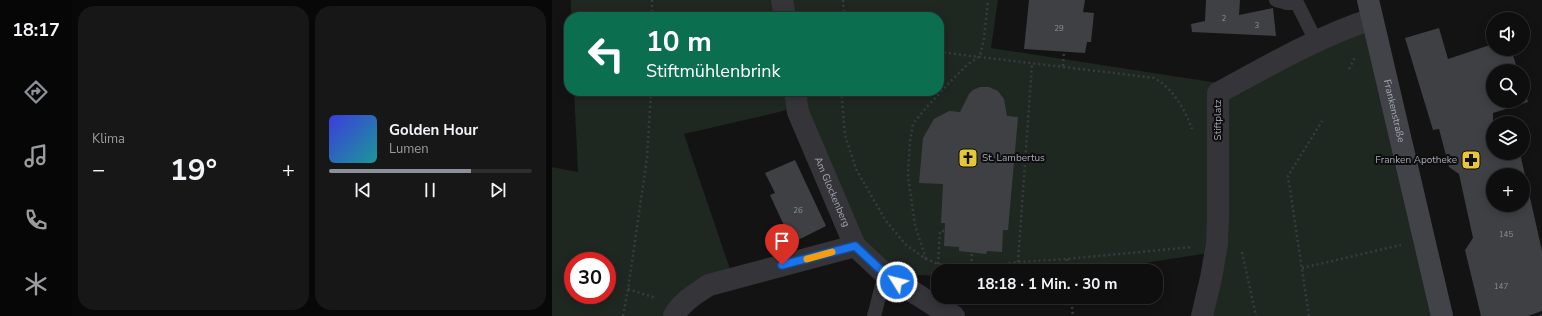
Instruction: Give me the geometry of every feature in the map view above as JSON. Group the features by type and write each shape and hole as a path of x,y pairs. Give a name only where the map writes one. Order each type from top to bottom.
{"main road":[{"name":"Frankenstraße","path":"1370,10 1442,316"}],"street":[{"path":"782,0 784,12"},
{"name":"Stiftplatz","path":"1202,316 1217,244 1218,93 1316,41 1344,29 1370,10"},
{"name":"Am Glockenberg","path":"796,96 798,112 855,246 885,274 943,311 954,316"},
{"path":"676,314 692,296 709,285 855,246"}],"lane":[{"path":"1276,0 1287,3 1297,3 1316,41"},
{"path":"874,316 885,274"}],"path":[{"path":"652,0 652,12"},
{"path":"843,0 844,12"},
{"path":"944,88 967,65 980,56 984,38 988,0"},
{"path":"944,52 1154,78 1162,82 1173,94 1187,117 1192,130"},
{"path":"1063,66 1064,52"},
{"path":"1018,262 1032,64"},
{"path":"623,316 647,158 651,96"},
{"path":"842,96 845,135 856,169 886,221 906,245 926,259 938,264 940,231 944,231"},
{"path":"926,259 915,225 908,176 910,141 913,124 937,96"},
{"path":"1309,316 1288,176 1322,121"},
{"path":"1302,268 1424,240"},
{"path":"1006,264 1217,244"},
{"path":"1241,246 1256,316"},
{"path":"971,264 972,252"},
{"path":"1067,259 1067,264"},
{"path":"1072,304 1073,316"}],"shaded area":[{"path":"571,0 781,0 782,12 571,12"},
{"path":"784,0 998,0 991,48 1231,85 1217,92 1215,252 1138,264 931,264 931,276 885,273 856,245 798,96 944,96 944,12 785,12"},
{"path":"1371,21 1440,316 1202,316 1218,93"},
{"path":"574,96 795,96 796,108 684,134 732,275 673,316 552,316 552,167 578,172"}],"building":[{"path":"1029,0 1085,0 1083,12 1094,13 1091,42 1087,42 1085,53 1024,49"},
{"path":"1206,0 1240,0 1239,15 1273,8 1276,36 1192,32 1191,24 1205,21"},
{"path":"1439,28 1448,59 1486,46 1486,56 1513,56 1516,64 1486,64 1486,108 1509,108 1493,113 1493,116 1486,116 1486,160 1522,160 1523,168 1486,168 1486,212 1530,212 1530,198 1542,251 1542,311 1528,316 1481,316 1465,250 1473,238 1459,174 1449,167 1439,129 1433,130 1405,38"},
{"name":"St. Lambertus","path":"980,87 989,87 998,91 1004,99 1007,116 1018,117 1008,230 1003,230 1002,252 987,251 986,254 959,251 959,247 944,246 945,223 941,223 943,184 919,183 923,138 934,119 949,111 960,112 969,94 973,90"},
{"path":"795,160 826,226 792,243 770,195 775,193 765,173"}],"slow traffic":[{"path":"807,259 832,252"}],"place":[{"name":"St. Lambertus","path":"968,158"},
{"name":"Franken Apotheke","path":"1471,160"}],"route":[{"path":"782,265 855,246 885,274 897,282"}]}
